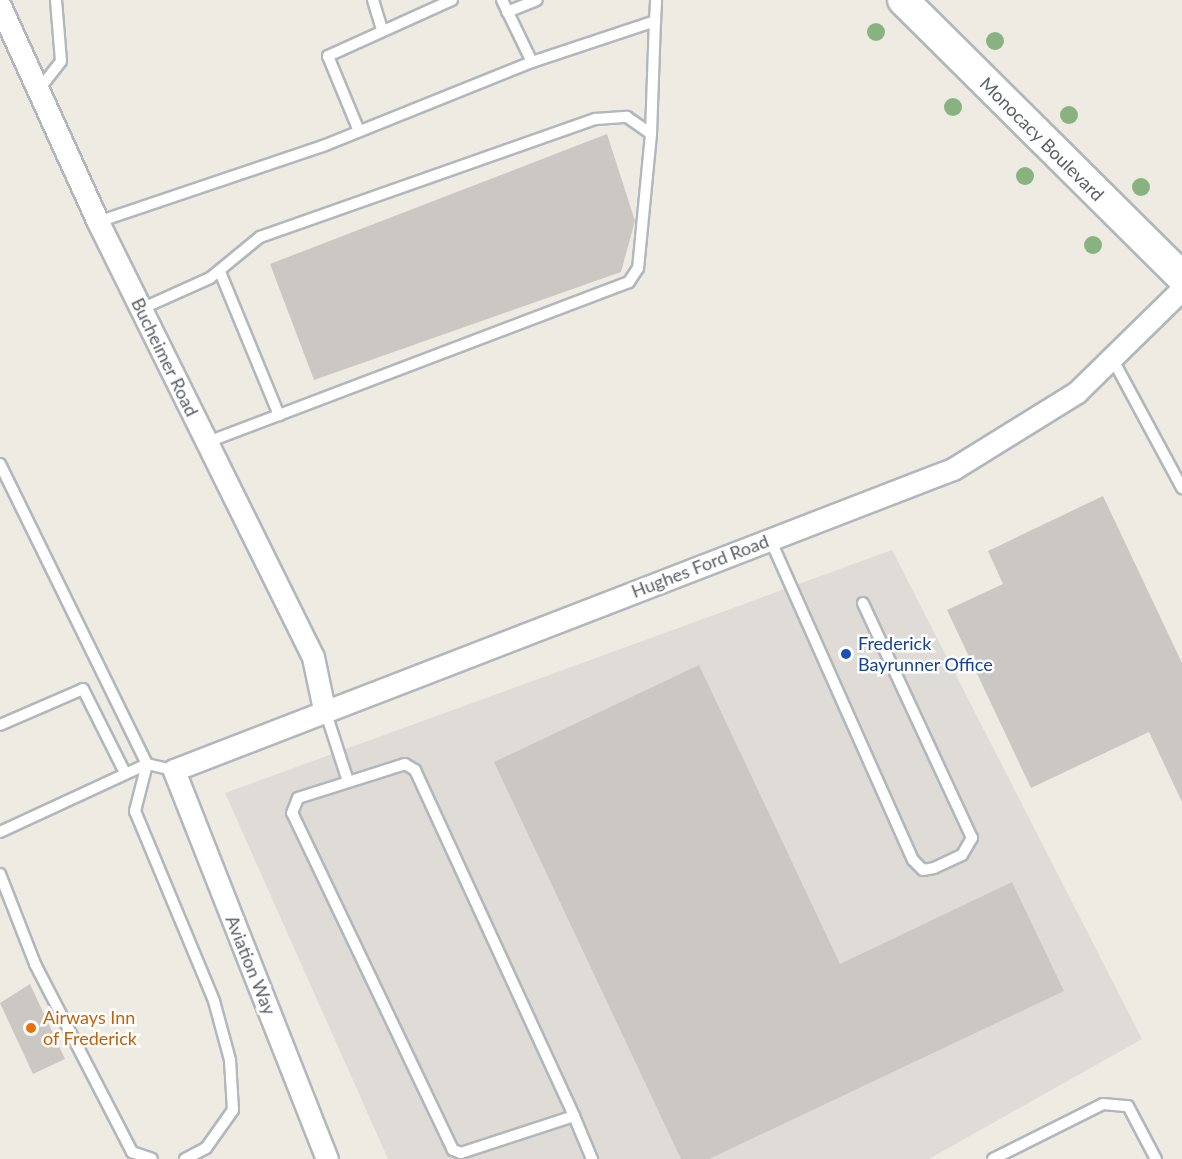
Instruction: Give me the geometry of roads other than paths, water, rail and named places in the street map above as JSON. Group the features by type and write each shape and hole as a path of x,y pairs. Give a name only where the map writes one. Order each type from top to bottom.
{"main road":[{"name":"Monocacy Boulevard","path":"903,0 1182,277"}],"street":[{"name":"Bucheimer Road","path":"0,6 37,93 98,222 313,657 324,709"},
{"name":"Hughes Ford Road","path":"174,770 324,709 953,469 1077,392 1182,289"},
{"name":"Aviation Way","path":"174,770 327,1159"}],"lane":[{"path":"37,93 61,61 56,0"},
{"path":"373,0 382,29"},
{"path":"359,131 328,56 382,29 452,0"},
{"path":"502,0 532,62"},
{"path":"507,12 537,0"},
{"path":"207,442 629,282 638,268 651,134 656,0"},
{"path":"98,222 359,131 532,62 655,21"},
{"path":"141,309 220,272 260,237 596,119 627,117 651,134"},
{"path":"220,272 279,415"},
{"path":"1112,358 1182,488"},
{"path":"0,464 147,764 135,811 167,899 214,1000 230,1060 233,1110 206,1148 184,1159"},
{"path":"770,539 913,860 923,870 934,868 962,855 972,838 863,603"},
{"path":"0,726 83,689 124,773"},
{"path":"324,709 348,781"},
{"path":"0,832 147,764 174,770"},
{"path":"574,1116 461,1153 453,1150 292,813 298,798 405,764 415,770 574,1116 592,1159"},
{"path":"0,874 35,964 128,1156 147,1159"},
{"path":"993,1159 1103,1104 1128,1106 1156,1159"}],"place":[{"name":"Frederick Bayrunner Office","path":"846,654"},
{"name":"Airways Inn of Frederick","path":"31,1028"}]}
